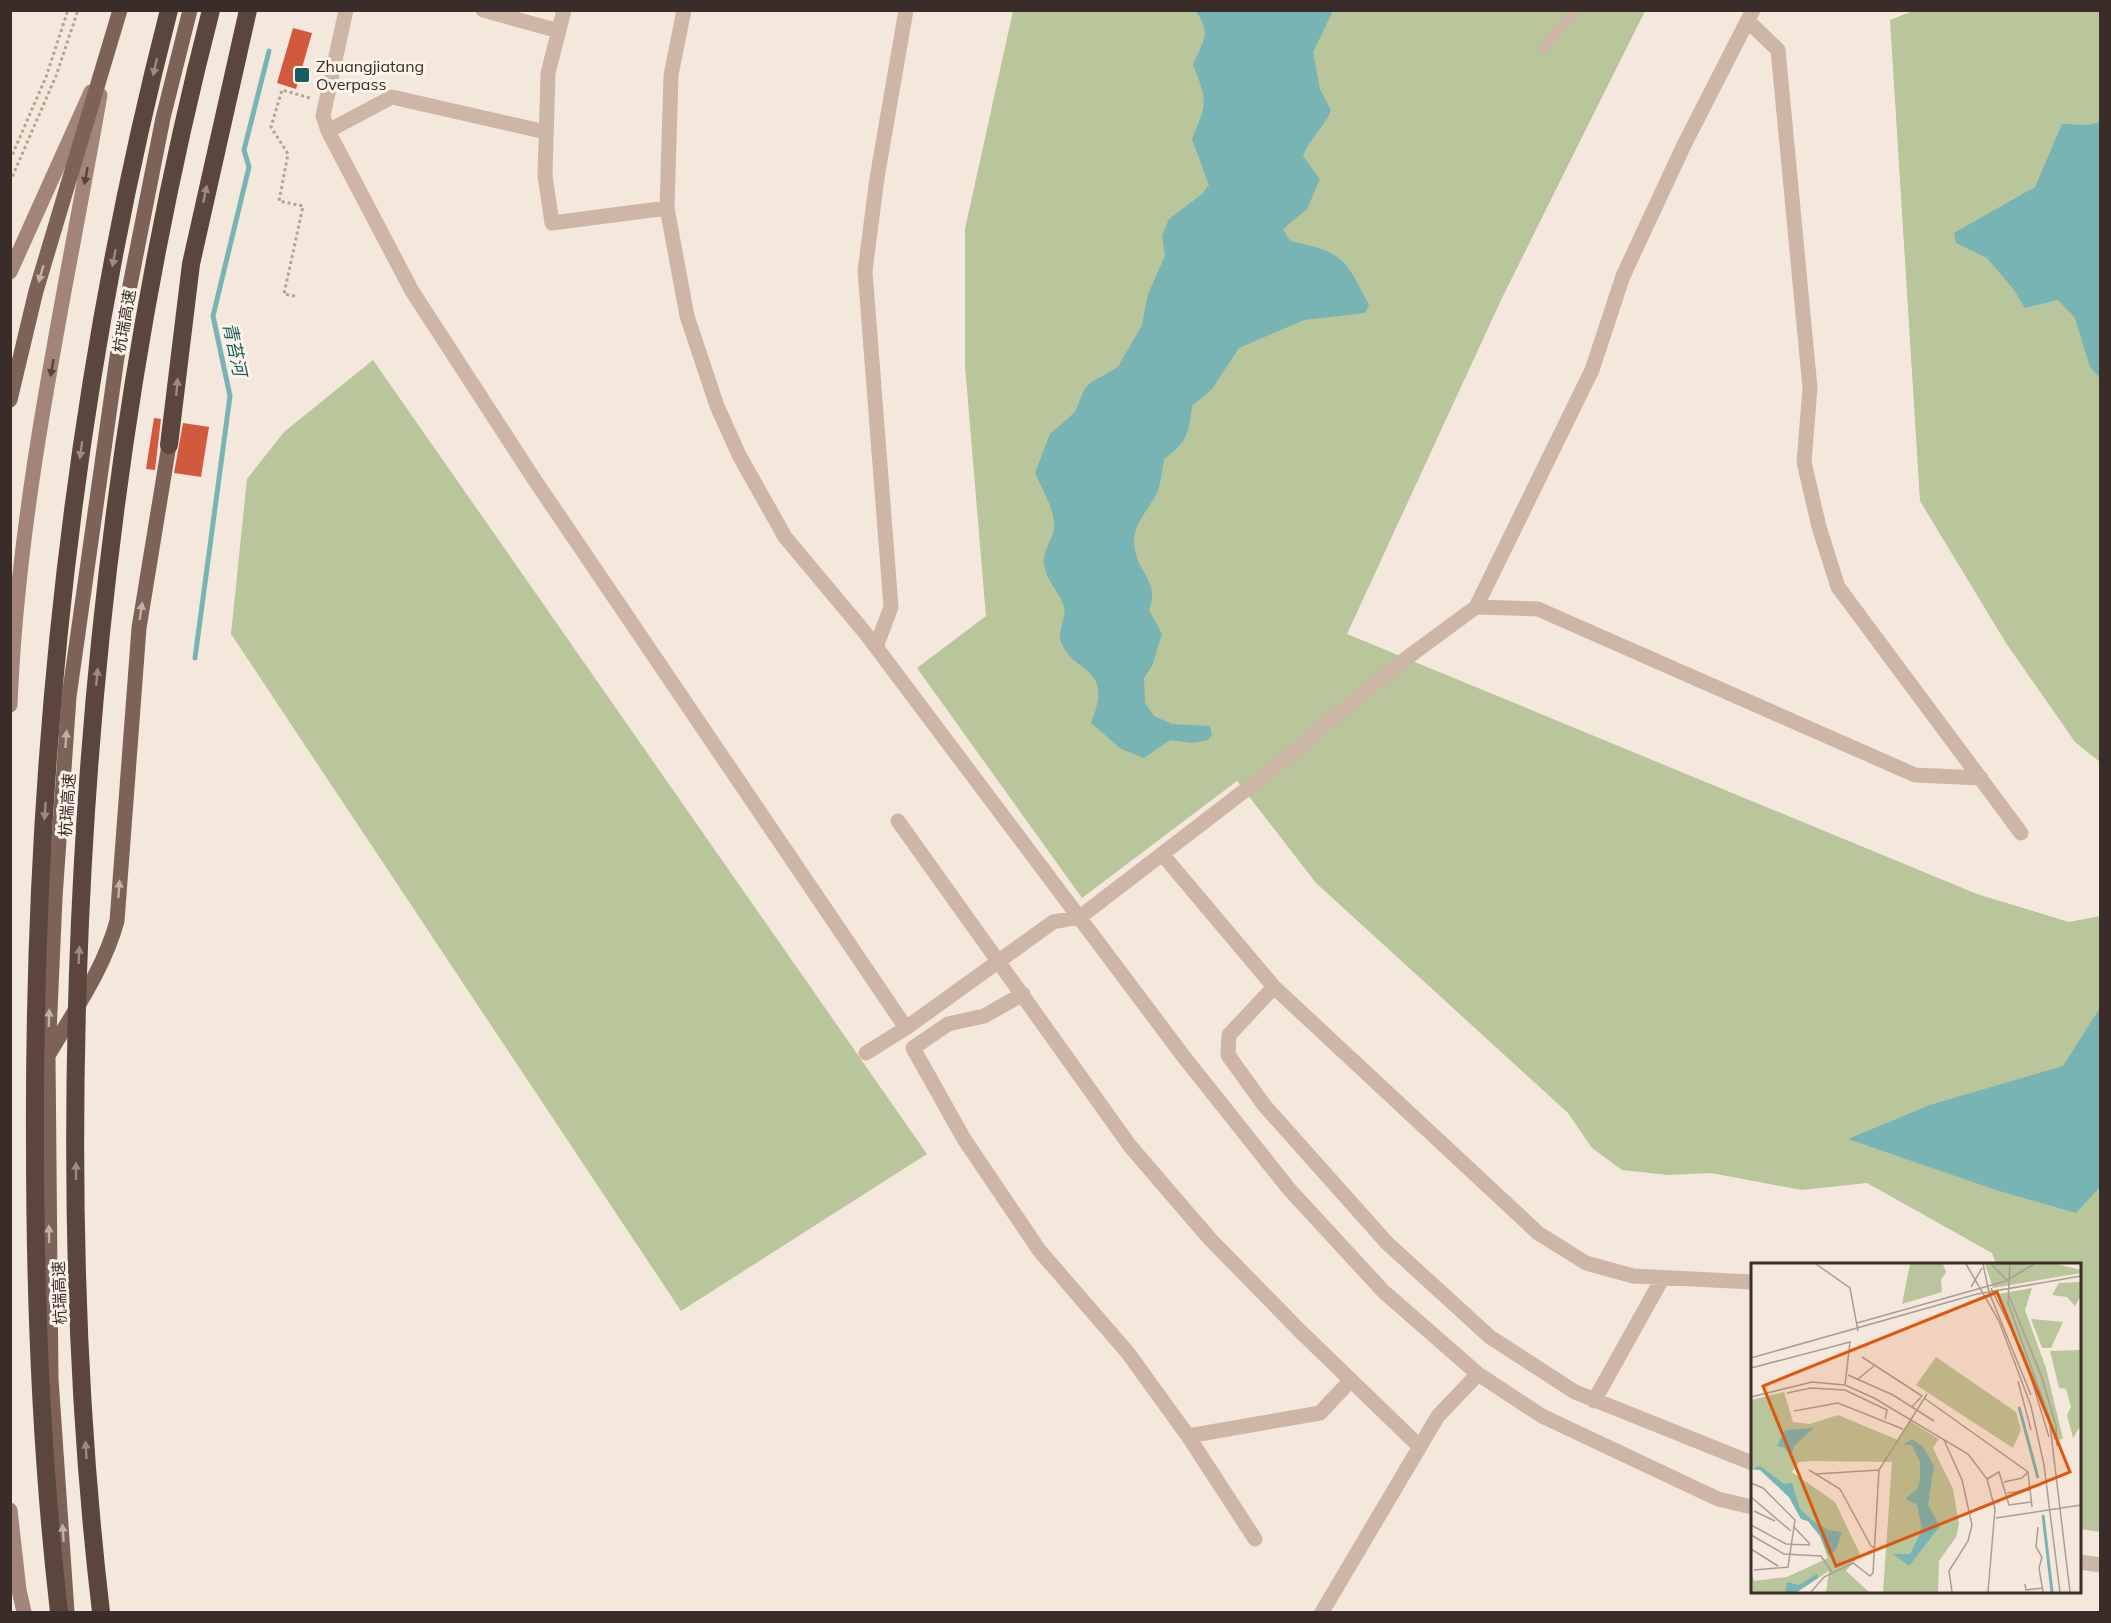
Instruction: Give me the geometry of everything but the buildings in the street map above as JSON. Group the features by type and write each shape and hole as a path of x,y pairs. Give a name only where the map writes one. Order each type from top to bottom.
{"highway":[{"name":"杭瑞高速","path":"59,1612 42,1411 35,1188 36,1013 44,827 60,626 92,381 122,215 169,10"},
{"name":"杭瑞高速","path":"101,1612 86,1460 76,1188 77,1014 85,830 101,630 131,398 162,223 212,10"},
{"path":"169,445 191,264 247,16"}],"main road":[{"path":"10,400 39,281 120,10"},
{"path":"67,1612 51,1379 48,1057 55,898 69,697 120,336 163,118 190,10"},
{"path":"10,272 107,57"},
{"path":"10,705 13,638 25,523 107,57"},
{"path":"48,1057 98,970 111,943 117,921 139,628 169,445"},
{"path":"10,1510 19,1590 24,1612"}],"street":[{"path":"346,10 323,116 328,130 412,291 526,466 906,1028"},
{"path":"483,10 559,31"},
{"path":"564,10 548,73 545,176 552,223 667,208"},
{"path":"684,10 671,75 667,208 687,316 717,406 739,455 785,537 876,647 1184,1057 1290,1189 1383,1291 1478,1374 1542,1416 1630,1460 1718,1499 1751,1507"},
{"path":"876,647 891,607 865,270 877,178 906,10"},
{"path":"866,1053 906,1028 1053,922 1080,917 1265,775 1400,663 1476,607 1592,370 1627,266 1684,145 1751,16 1778,50 1810,388 1804,462 1819,527 1838,587 2022,833"},
{"path":"328,130 392,97 546,132"},
{"path":"1476,607 1538,609 1915,775 1981,778"},
{"path":"898,821 1130,1146 1210,1239 1420,1447"},
{"path":"1162,854 1274,987 1538,1233 1586,1263 1633,1276 1751,1282"},
{"path":"1274,987 1229,1035 1228,1054 1264,1105 1387,1243 1490,1337 1575,1392 1751,1463"},
{"path":"1023,994 984,1016 948,1024 913,1048 964,1139 1039,1250 1128,1353 1188,1436 1255,1539"},
{"path":"1594,1401 1662,1279"},
{"path":"1322,1612 1438,1416 1478,1374"},
{"path":"1188,1436 1320,1413 1351,1380"},
{"path":"2081,1562 2100,1565"}],"lane":[{"path":"1542,49 1576,10"}],"path":[{"path":"10,160 46,77 68,10"},
{"path":"10,182 56,76 78,10"},
{"path":"295,296 284,294 303,207 279,201 288,154 272,127 282,90 326,102"}],"green space":[{"path":"1915,10 2100,11 2100,762 2075,742 2006,643 1920,501 1890,20"},
{"path":"1013,11 1645,11 1502,298 1347,634 1977,894 2069,922 2100,916 2100,1532 2081,1529 2081,1263 1996,1263 1992,1253 1867,1183 1802,1190 1711,1173 1668,1175 1622,1170 1592,1148 1568,1113 1316,883 1237,781 1082,898 917,668 986,616 965,366 965,229"},
{"path":"373,360 927,1154 681,1311 231,634 247,479 284,432"}],"water":[{"path":"1196,11 1333,11 1313,52 1320,89 1331,110 1303,156 1320,179 1307,209 1283,229 1290,241 1321,249 1340,259 1354,277 1369,305 1365,313 1304,320 1239,348 1212,389 1192,406 1186,437 1164,459 1158,491 1140,520 1134,542 1137,558 1152,592 1149,610 1162,634 1152,666 1144,678 1145,703 1154,716 1172,724 1210,726 1212,734 1208,740 1192,743 1170,740 1144,758 1121,749 1091,723 1097,704 1098,690 1090,673 1067,653 1061,642 1060,633 1065,610 1047,576 1044,564 1044,555 1054,529 1053,515 1035,473 1050,434 1075,412 1084,390 1090,383 1118,367 1142,325 1148,294 1165,256 1162,236 1169,219 1202,194 1209,185 1192,139 1204,102 1193,65 1203,43 1205,32"},
{"path":"2100,122 2100,378 2090,367 2075,318 2058,300 2025,308 2014,290 1987,258 1956,243 1954,233 2035,187 2062,124 2088,125"},
{"path":"2100,1008 2100,1187 2076,1213 1996,1190 1848,1139 1930,1105 2063,1066"}],"waterway":[{"name":"青苔河","path":"195,658 230,396 213,316 249,167 244,150 269,51"}],"place":[{"name":"Zhuangjiatang Overpass","path":"302,75"}]}
